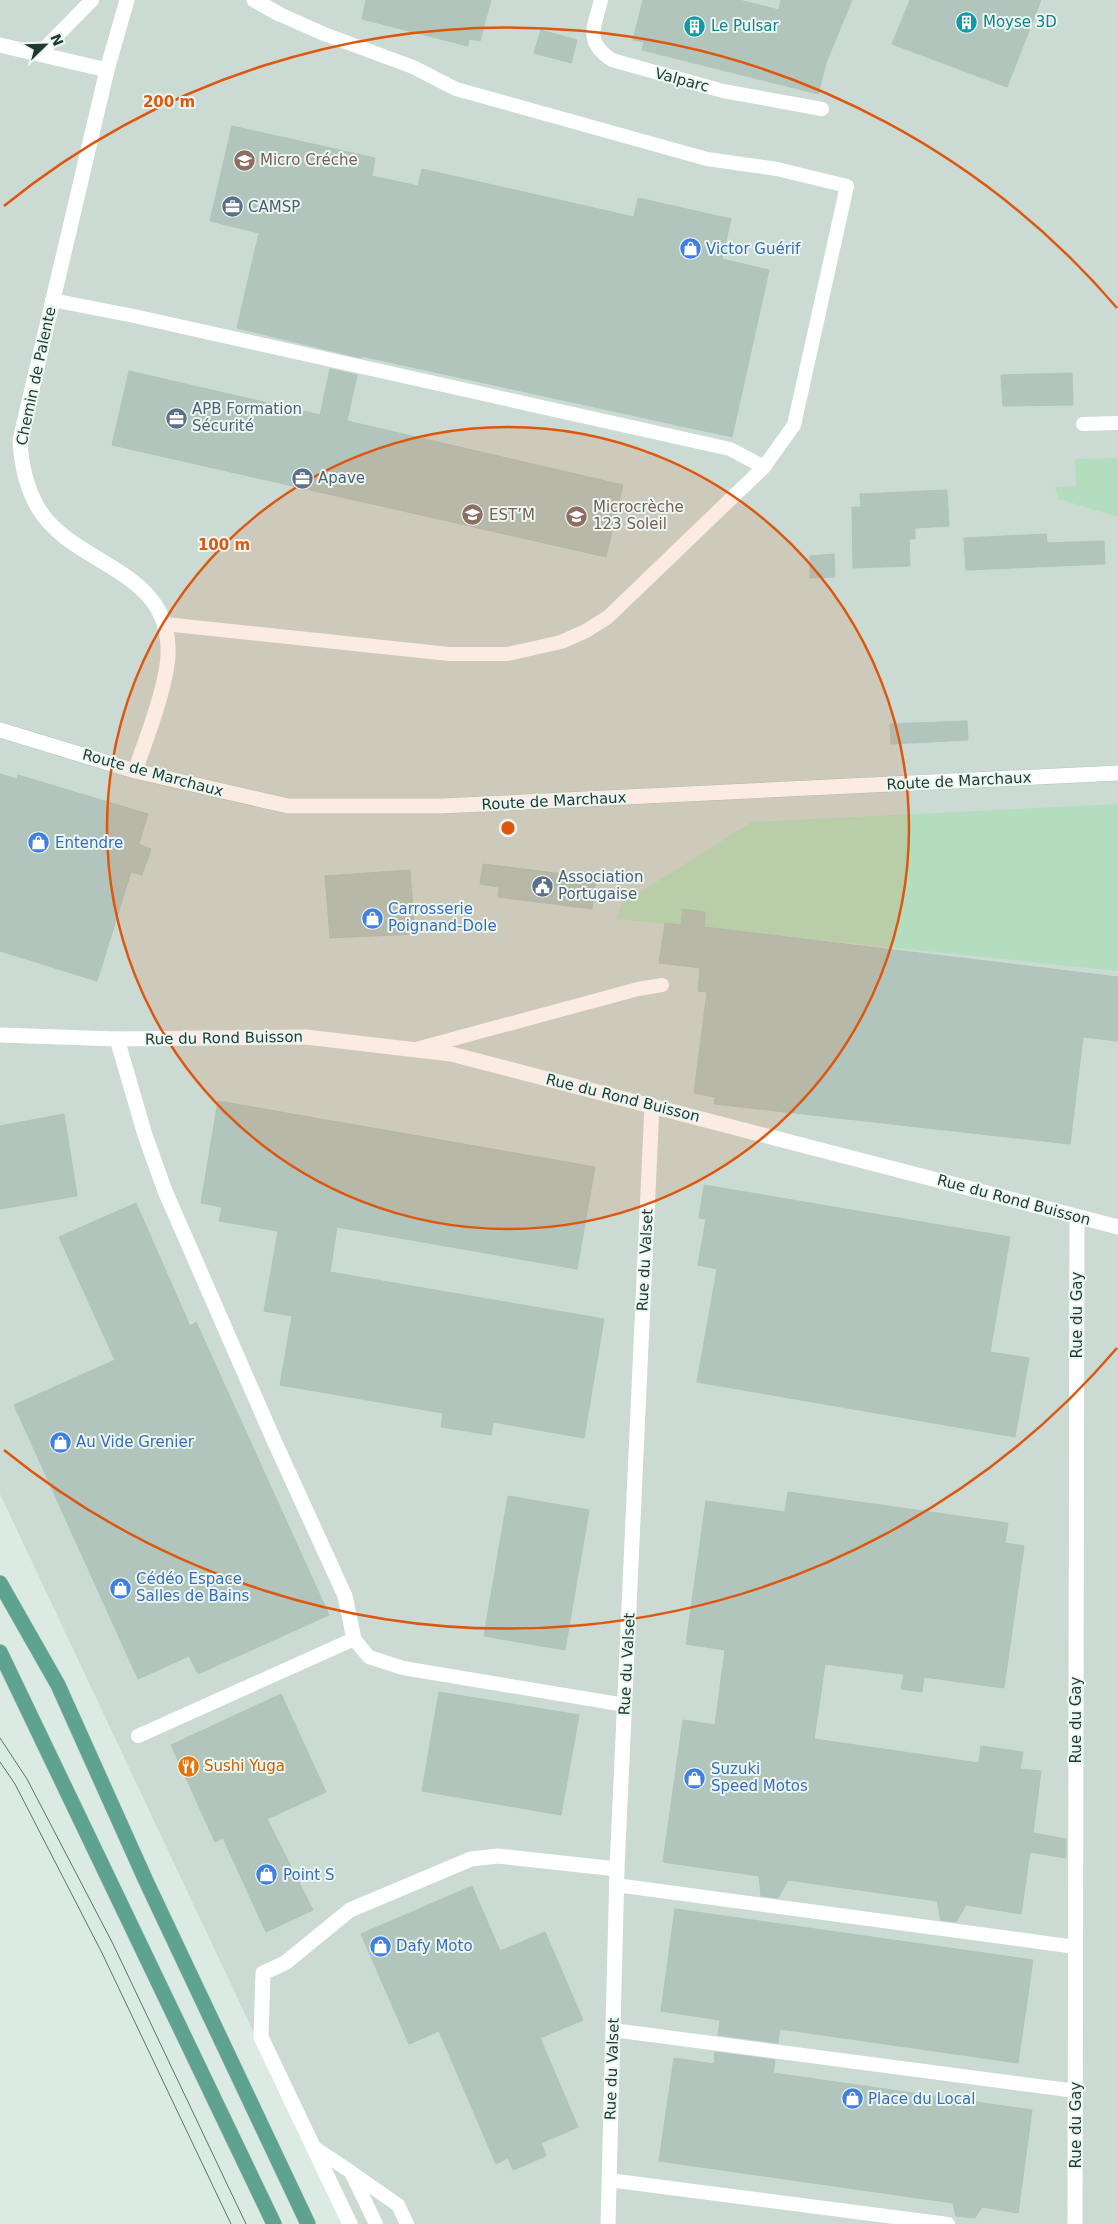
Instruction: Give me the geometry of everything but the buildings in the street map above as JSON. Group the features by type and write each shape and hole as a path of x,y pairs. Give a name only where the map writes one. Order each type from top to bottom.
{"main road":[{"path":"0,1583 58,1685 146,1881 308,2224"},
{"path":"0,1652 274,2224"}],"street":[{"name":"Chemin de Palente","path":"127,0 52,300 20,440 21,463 36,506 55,529 77,546 127,576 150,598 163,617 169,649 166,673 135,771"},
{"path":"254,0 279,14"},
{"path":"0,45 108,70"},
{"name":"Route de Marchaux","path":"0,730 135,771 288,806 432,806 1118,773"},
{"name":"Rue du Rond Buisson","path":"0,1035 117,1039 306,1037 451,1054 1118,1227"},
{"path":"117,1039 145,1135 165,1191 272,1436 345,1596 354,1639"},
{"name":"Rue du Valset","path":"608,2224 616,1885 652,1105"},
{"name":"Rue du Gay","path":"1075,2224 1077,1217"},
{"path":"350,2224 261,2037 263,1973 285,1963 350,1910 471,1859 498,1856 617,1868"}],"lane":[{"path":"40,53 92,0"},
{"name":"Valparc","path":"601,0 592,35 599,51 612,60 724,91 822,109"},
{"path":"165,624 449,654 508,654 561,642 586,631 608,617 764,467 794,425 847,186 777,168 707,159 456,89 413,67 324,34 279,14"},
{"path":"52,300 134,316 730,449 764,467"},
{"path":"1084,424 1118,422"},
{"path":"414,1050 638,989 662,986"},
{"path":"138,1736 354,1639 369,1657 403,1668 625,1705"},
{"path":"616,1885 1076,1948"},
{"path":"613,2030 1076,2091"},
{"path":"312,2146 398,2205 407,2224"},
{"path":"351,2172 376,2224"},
{"path":"609,2180 948,2224"}],"shaded area":[{"path":"0,0 1118,0 1118,2224 344,2224 0,1494"}],"green space":[{"path":"1118,458 1118,517 1059,499 1055,487 1076,486 1075,459"},
{"path":"1118,804 1118,971 617,919 621,904 752,822"}],"tram line":[{"path":"0,1738 27,1779 113,1944 246,2224"},
{"path":"0,1762 15,1784 102,1953 231,2224"}],"place":[{"name":"Moyse 3D","path":"967,22"},
{"name":"Le Pulsar","path":"695,26"},
{"name":"Micro Créche","path":"244,160"},
{"name":"CAMSP","path":"232,207"},
{"name":"Victor Guérif","path":"690,249"},
{"name":"APB Formation Sécurité","path":"176,418"},
{"name":"Apave","path":"302,478"},
{"name":"EST’M","path":"473,515"},
{"name":"Microcrèche 123 Soleil","path":"577,516"},
{"name":"Entendre","path":"39,843"},
{"name":"Association Portugaise","path":"542,886"},
{"name":"Carrosserie Poignand-Dole","path":"372,918"},
{"name":"Au Vide Grenier","path":"60,1442"},
{"name":"Cédéo Espace Salles de Bains","path":"120,1588"},
{"name":"Sushi Yuga","path":"188,1766"},
{"name":"Suzuki Speed Motos","path":"695,1778"},
{"name":"Point S","path":"267,1875"},
{"name":"Dafy Moto","path":"380,1946"},
{"name":"Place du Local","path":"852,2099"}]}
